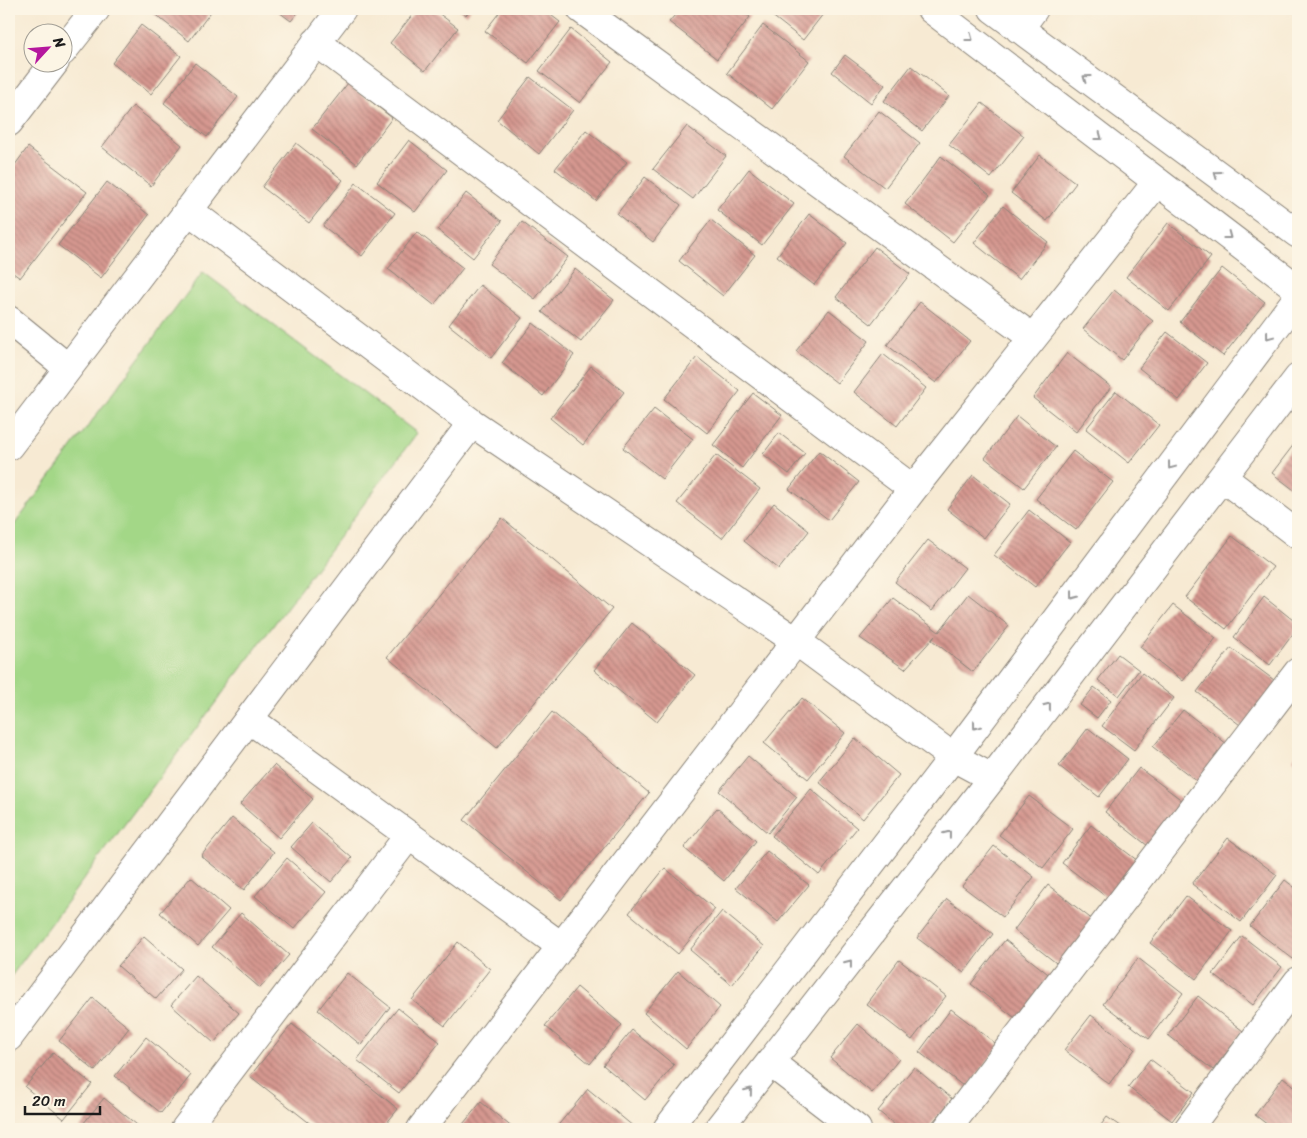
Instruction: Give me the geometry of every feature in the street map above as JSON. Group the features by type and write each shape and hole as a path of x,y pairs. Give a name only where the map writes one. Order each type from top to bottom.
{"street":[{"path":"72,39 96,9"},
{"path":"9,446 342,9"},
{"path":"581,9 1033,338"},
{"path":"931,9 1298,290"},
{"path":"993,9 1027,19 1298,234"},
{"path":"316,42 913,489"},
{"path":"9,122 47,72"},
{"path":"422,1129 913,489 1157,182"},
{"path":"188,210 472,423 796,641 953,757 992,778"},
{"path":"667,1129 953,757 1298,297"},
{"path":"9,320 68,368"},
{"path":"718,1129 992,778 1298,378"},
{"path":"9,1037 472,423"},
{"path":"1223,478 1298,535"},
{"path":"947,1129 1298,672"},
{"path":"249,719 561,946"},
{"path":"185,1129 409,835"},
{"path":"1188,1129 1298,982"},
{"path":"771,1063 857,1129"}],"green space":[{"path":"203,272 417,433 9,979 9,532"}],"building":[{"path":"148,9 213,9 189,41"},
{"path":"275,9 301,9 291,21"},
{"path":"417,9 433,9 458,28 425,71 390,43"},
{"path":"458,9 471,9 466,15"},
{"path":"502,9 543,9 560,22 528,63 485,31"},
{"path":"680,9 740,9 750,17 717,59 669,22"},
{"path":"767,9 827,9 803,40 766,11"},
{"path":"141,25 181,56 151,94 112,63"},
{"path":"763,25 809,61 772,109 727,73"},
{"path":"571,29 612,62 580,103 539,71"},
{"path":"845,55 885,85 871,103 832,72"},
{"path":"195,63 238,97 207,137 164,103"},
{"path":"911,66 949,96 922,131 884,101"},
{"path":"530,77 573,110 539,154 497,120"},
{"path":"348,83 392,118 357,164 312,129"},
{"path":"982,103 1024,136 991,178 949,145"},
{"path":"133,106 182,145 151,186 102,147"},
{"path":"879,111 920,143 885,188 844,156"},
{"path":"687,126 726,156 693,199 653,169"},
{"path":"586,130 627,162 596,201 555,169"},
{"path":"409,140 447,170 415,212 377,182"},
{"path":"296,143 343,180 309,223 262,187"},
{"path":"28,147 87,192 20,278 9,270 9,173"},
{"path":"1040,155 1076,183 1047,221 1011,193"},
{"path":"941,156 990,195 953,242 905,204"},
{"path":"749,169 794,204 762,245 717,210"},
{"path":"645,177 681,205 653,242 617,214"},
{"path":"107,182 149,215 101,278 58,245"},
{"path":"356,183 395,213 362,256 323,226"},
{"path":"466,193 502,221 473,258 438,230"},
{"path":"1003,206 1048,242 1019,279 974,243"},
{"path":"809,214 847,243 814,285 777,256"},
{"path":"711,220 755,255 723,296 679,261"},
{"path":"522,222 568,257 535,299 489,264"},
{"path":"1168,223 1211,257 1169,311 1126,277"},
{"path":"417,232 463,268 434,305 388,269"},
{"path":"875,247 910,274 871,324 836,297"},
{"path":"1222,268 1265,302 1223,356 1180,322"},
{"path":"575,269 614,300 581,342 542,312"},
{"path":"480,285 522,318 491,358 449,325"},
{"path":"1114,290 1153,321 1122,360 1083,329"},
{"path":"920,302 970,341 936,383 887,345"},
{"path":"829,310 869,341 837,383 796,351"},
{"path":"533,323 574,355 543,396 502,363"},
{"path":"1167,332 1207,363 1179,400 1139,368"},
{"path":"1067,353 1111,387 1076,432 1033,398"},
{"path":"883,354 926,388 897,426 854,392"},
{"path":"697,357 740,391 707,433 664,399"},
{"path":"591,366 624,392 583,445 550,418"},
{"path":"1116,391 1159,425 1129,463 1086,429"},
{"path":"753,393 782,415 742,468 713,445"},
{"path":"654,409 693,439 662,479 623,448"},
{"path":"1017,416 1056,447 1024,488 985,458"},
{"path":"779,433 805,453 789,474 763,454"},
{"path":"1298,439 1298,493 1272,473"},
{"path":"819,451 859,482 829,520 789,489"},
{"path":"1073,451 1113,482 1076,530 1036,499"},
{"path":"716,455 760,489 722,538 677,503"},
{"path":"973,475 1010,504 984,538 947,509"},
{"path":"774,503 809,531 779,569 744,541"},
{"path":"1029,510 1070,542 1035,587 994,555"},
{"path":"502,518 612,609 497,748 387,657"},
{"path":"1232,536 1273,567 1226,629 1185,597"},
{"path":"928,540 965,568 932,611 895,582"},
{"path":"968,594 1009,626 973,672 932,640 935,636 905,669 860,638 893,598 939,632"},
{"path":"1264,597 1298,624 1298,627 1270,665 1234,637"},
{"path":"1173,605 1216,638 1183,681 1140,647"},
{"path":"632,623 695,675 657,722 594,670"},
{"path":"1231,648 1278,683 1244,728 1197,692"},
{"path":"1118,654 1139,670 1119,696 1098,680"},
{"path":"1142,673 1174,698 1134,750 1102,726"},
{"path":"1094,687 1111,700 1097,718 1080,705"},
{"path":"802,698 845,733 808,779 764,743"},
{"path":"1183,710 1227,744 1198,782 1153,747"},
{"path":"552,712 649,793 561,900 464,820"},
{"path":"1088,728 1128,759 1099,797 1059,766"},
{"path":"855,738 899,775 863,819 819,782"},
{"path":"1298,752 1298,764 1293,759"},
{"path":"748,756 797,797 768,833 719,791"},
{"path":"274,765 313,799 279,838 240,804"},
{"path":"1139,768 1183,801 1148,846 1105,812"},
{"path":"811,789 857,828 819,875 772,836"},
{"path":"1029,796 1073,829 1043,868 999,835"},
{"path":"717,808 756,841 724,881 684,848"},
{"path":"232,818 274,852 244,890 201,856"},
{"path":"312,823 352,858 331,882 291,847"},
{"path":"1091,825 1138,861 1109,899 1062,863"},
{"path":"1228,838 1277,875 1241,922 1192,884"},
{"path":"994,846 1034,877 1003,917 962,886"},
{"path":"767,851 809,885 778,922 736,888"},
{"path":"287,858 326,892 294,929 255,896"},
{"path":"665,868 715,909 678,954 629,913"},
{"path":"191,877 229,910 198,946 160,913"},
{"path":"1285,880 1298,890 1298,953 1293,959 1250,926"},
{"path":"1048,885 1094,921 1060,966 1014,930"},
{"path":"1186,896 1232,931 1196,979 1150,943"},
{"path":"947,899 993,934 964,973 917,938"},
{"path":"722,911 764,946 732,985 690,950"},
{"path":"241,913 289,955 260,988 212,947"},
{"path":"144,936 182,969 156,999 118,966"},
{"path":"1242,936 1282,967 1253,1005 1213,974"},
{"path":"1005,940 1052,977 1019,1021 971,984"},
{"path":"458,942 490,969 445,1026 412,1000"},
{"path":"1138,958 1183,993 1149,1039 1103,1004"},
{"path":"899,960 946,996 912,1040 866,1004"},
{"path":"678,971 720,1007 686,1049 644,1013"},
{"path":"347,973 390,1007 361,1045 318,1010"},
{"path":"196,976 239,1013 214,1043 171,1005"},
{"path":"577,987 622,1025 590,1064 545,1026"},
{"path":"1198,996 1243,1031 1213,1070 1168,1035"},
{"path":"93,998 129,1028 95,1071 59,1041"},
{"path":"398,1008 440,1042 399,1093 357,1060"},
{"path":"951,1009 999,1046 967,1089 919,1052"},
{"path":"1091,1015 1135,1049 1109,1084 1064,1050"},
{"path":"292,1024 398,1109 382,1129 317,1129 250,1076"},
{"path":"858,1024 899,1059 872,1093 830,1058"},
{"path":"632,1030 674,1065 645,1100 603,1065"},
{"path":"146,1037 191,1075 161,1113 115,1076"},
{"path":"53,1053 92,1084 64,1119 25,1087"},
{"path":"1150,1059 1194,1092 1172,1121 1128,1087"},
{"path":"914,1067 952,1099 927,1129 900,1129 878,1111"},
{"path":"1283,1077 1298,1089 1298,1129 1273,1129 1255,1115"},
{"path":"588,1089 634,1127 632,1129 555,1129"},
{"path":"104,1098 142,1129 79,1129"},
{"path":"481,1102 514,1129 459,1129"},
{"path":"1107,1117 1124,1129 1098,1129"}]}
